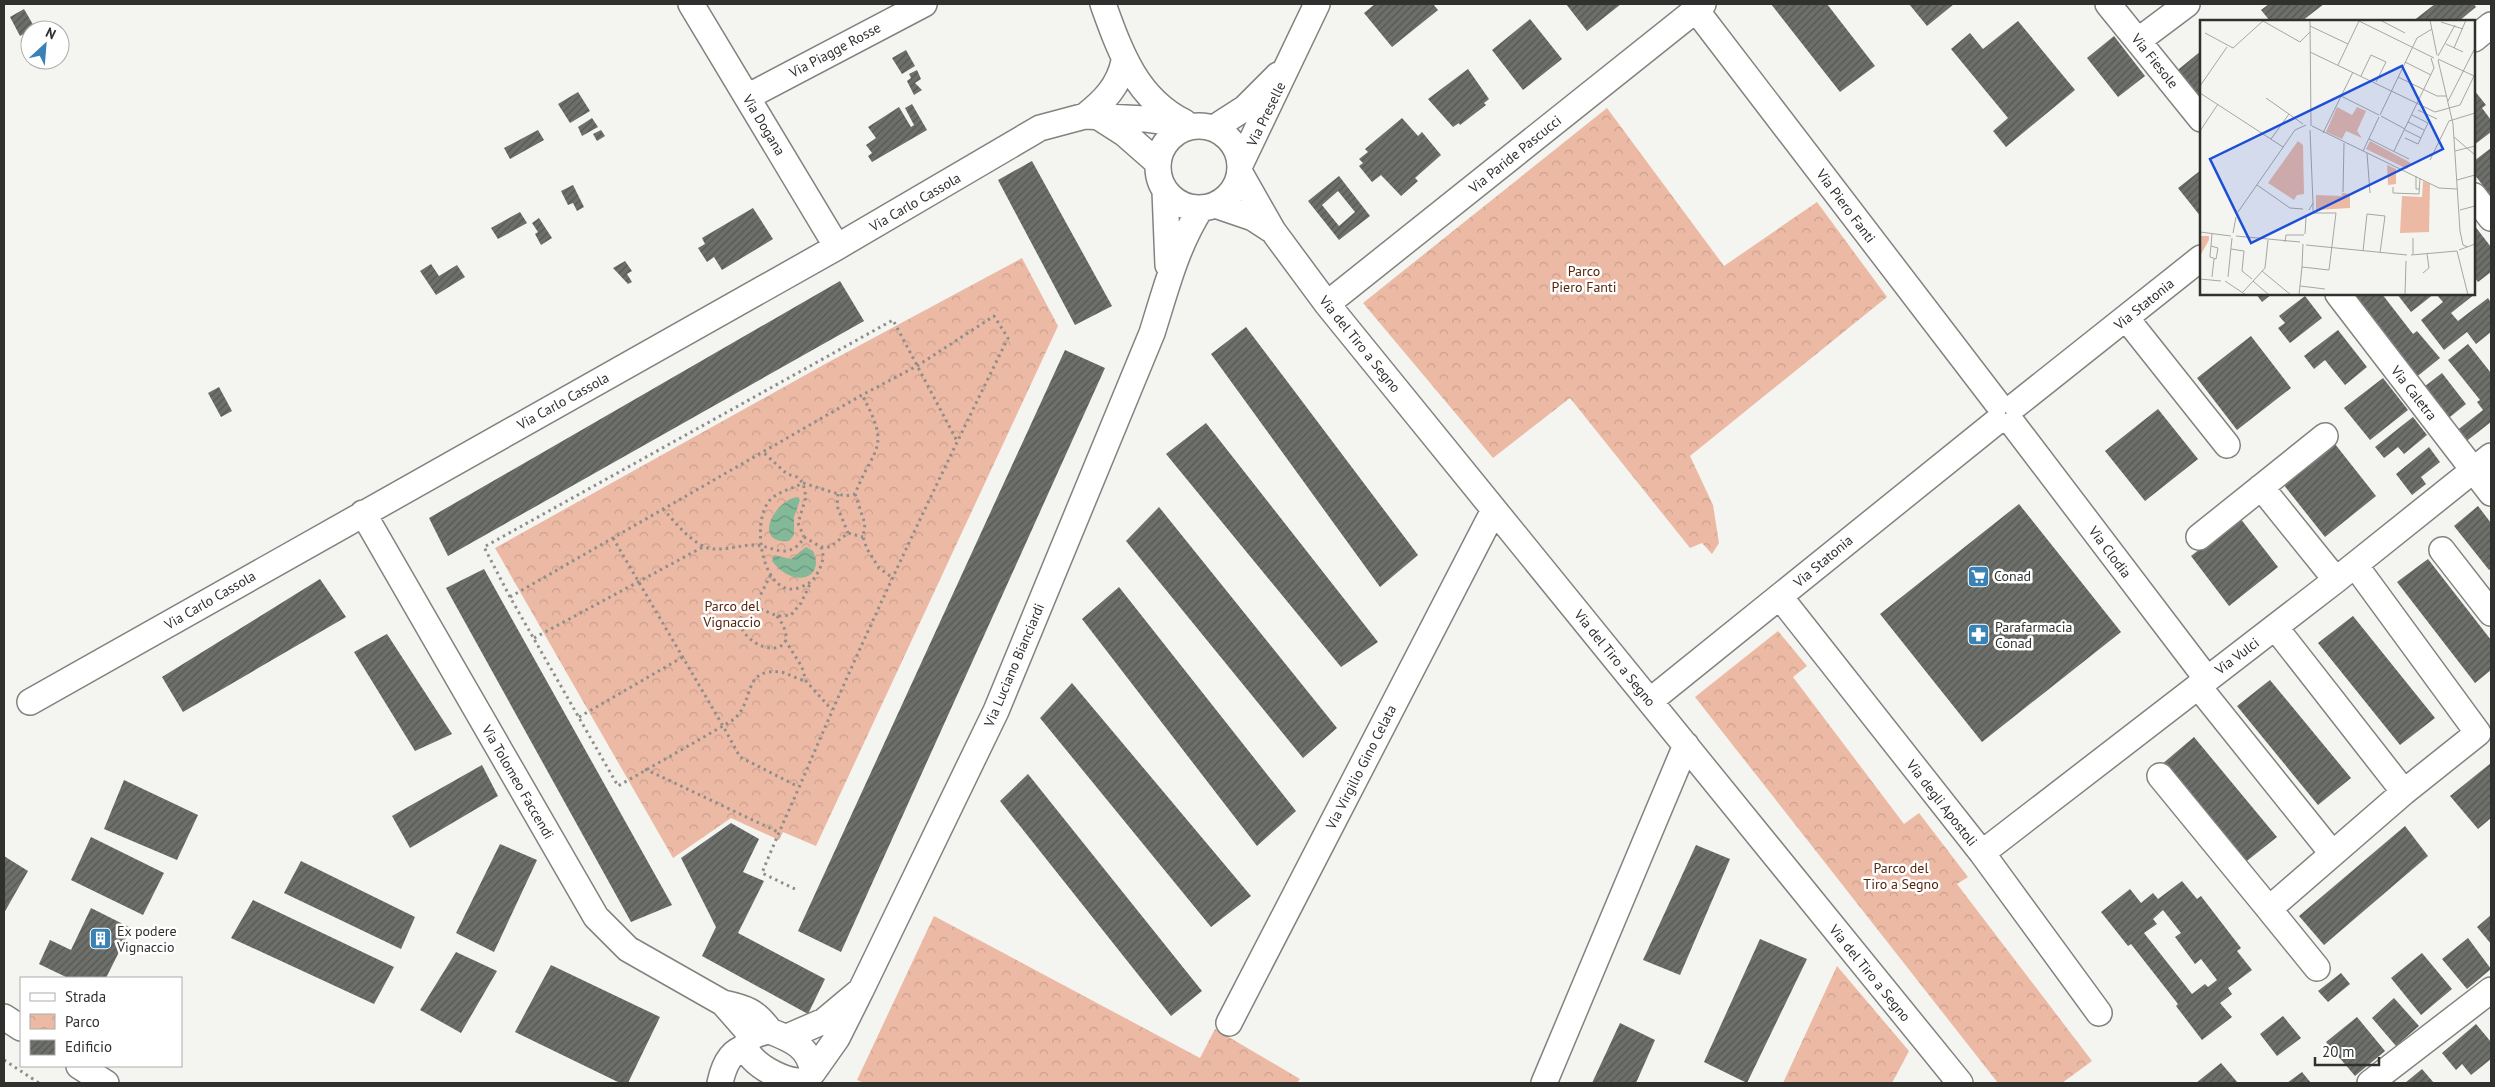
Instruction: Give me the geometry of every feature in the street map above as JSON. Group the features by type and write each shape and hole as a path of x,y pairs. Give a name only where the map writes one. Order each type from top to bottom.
{"street":[{"name":"Via Dogana","path":"691,4 837,247"},
{"name":"Via Piagge Rosse","path":"747,97 924,4"},
{"path":"1103,4 1124,61 1139,85 1158,105 1196,128 1232,143 1240,169 1235,187 1226,198 1208,207 1183,240 1167,278"},
{"name":"Via Preselle","path":"1240,169 1318,4"},
{"name":"Via Fiesole","path":"2108,4 2200,118"},
{"path":"2139,40 2187,4"},
{"name":"Via Paride Pascucci","path":"1327,304 1699,7"},
{"name":"Via Piero Fanti","path":"1699,7 2006,414"},
{"path":"2475,38 2491,25"},
{"path":"1124,61 1117,84 1092,117 1125,134 1158,163"},
{"name":"Via Preselle","path":"1196,128 1245,108 1290,62"},
{"name":"Via Carlo Cassola","path":"30,702 837,247 1040,128 1092,117 1161,120 1196,128"},
{"path":"1167,278 1169,252 1165,191 1158,173 1158,163 1166,142 1196,128"},
{"name":"Via del Tiro a Segno","path":"1240,169 1272,231 1327,304 1960,1083"},
{"path":"1165,191 1175,201 1187,207 1208,207"},
{"path":"2475,197 2491,218"},
{"name":"Via del Tiro a Segno","path":"1208,207 1253,218 1272,231"},
{"name":"Via Statonia","path":"1650,701 2200,259"},
{"name":"Via Luciano Bianciardi","path":"804,1079 837,1038 996,711 1152,333 1167,278"},
{"name":"Via Caletra","path":"2339,295 2483,464 2491,492"},
{"path":"2126,318 2227,445"},
{"name":"Via Clodia","path":"2006,414 2202,683 2332,853"},
{"path":"2200,537 2325,436"},
{"name":"Via Vulci","path":"1982,853 2483,464"},
{"path":"2261,487 2345,573 2484,727 2404,792 2269,909"},
{"name":"Via Virgilio Gino Celata","path":"1229,1023 1494,510"},
{"name":"Via Tolomeo Faccendi","path":"363,513 596,917 628,949 722,1003 743,1007 760,1016 763,1043"},
{"path":"2442,550 2491,613"},
{"name":"Via degli Apostoli","path":"1780,597 1982,853 2100,1013"},
{"path":"2275,627 2404,792"},
{"path":"1544,1083 1686,745"},
{"path":"2160,776 2317,968"},
{"name":"Via Luciano Bianciardi","path":"763,1043 824,1021 861,990"},
{"path":"2370,1083 2491,990"},
{"path":"4,1017 20,1027"},
{"path":"720,1083 730,1057 736,1050 763,1043 807,1053 804,1079 778,1075 763,1043"},
{"path":"728,1083 763,1043"},
{"path":"82,1067 106,1083"}],"path":[{"path":"510,597 862,395 918,366 994,316 1008,338 832,710 762,873 795,889"},
{"path":"806,681 779,672 756,677 752,681 741,711 735,719 644,769 618,786 510,597 484,547 893,320 958,441"},
{"path":"862,395 876,422 879,440 873,458 855,494 865,524 864,537 867,549 879,568 893,578"},
{"path":"763,452 787,474 797,477 803,483 845,496 855,494"},
{"path":"803,483 806,497 798,523 804,537 822,547 830,547 848,533"},
{"path":"803,483 776,495 767,504 760,528 759,546 775,580 789,588 798,588 810,583"},
{"path":"838,494 837,506 848,533"},
{"path":"663,509 703,547"},
{"path":"848,533 864,537"},
{"path":"534,638 703,547 759,546 783,551 800,544 804,537"},
{"path":"613,538 740,757 799,787"},
{"path":"776,616 791,615 802,603 810,583 821,564 822,547"},
{"path":"758,607 760,596 771,574"},
{"path":"785,640 781,646 775,649 768,649 747,636 740,625 740,618 747,608 758,607 776,616 785,627 785,640 802,667 806,681 832,710"},
{"path":"579,717 683,657"},
{"path":"644,769 778,832"},
{"path":"4,1060 39,1083"}],"green space":[{"name":"Parco Piero Fanti","path":"1607,108 1724,266 1817,202 1887,297 1690,456 1713,505 1719,543 1712,554 1702,543 1690,548 1570,398 1493,458 1363,303"},
{"name":"Parco del Vignaccio","path":"1022,258 1058,326 816,846 783,832 779,840 731,818 673,858 495,548 825,364"},
{"name":"Parco del Tiro a Segno","path":"1778,631 1807,666 1793,677 1904,824 1919,813 1968,877 1957,884 2092,1061 2062,1083 1998,1083 1695,697"},
{"path":"934,916 1200,1058 1215,1029 1300,1079 1297,1083 864,1083 857,1080"},
{"path":"1837,966 1909,1051 1892,1083 1783,1083"}],"water":[{"path":"798,497 800,500 794,517 794,535 789,541 778,540 771,536 769,529 775,513 789,500"},
{"path":"806,547 813,551 816,561 815,568 811,574 805,577 798,578 789,575 780,570 772,561 774,555 791,559"}],"building":[{"path":"1375,4 1433,4 1438,10 1392,47 1364,13"},
{"path":"1566,4 1621,4 1587,31"},
{"path":"1771,4 1827,4 1875,66 1840,92"},
{"path":"1909,4 1954,4 1927,26"},
{"path":"2269,4 2324,4 2303,20 2269,20 2261,10"},
{"path":"2435,4 2474,4 2476,7 2460,20 2414,20"},
{"path":"24,9 30,20 20,20 20,36 10,17"},
{"path":"1530,19 1562,59 1523,90 1492,50"},
{"path":"2018,21 2075,90 2006,147 1993,131 2008,118 1951,49 1970,33 1983,49"},
{"path":"2114,36 2145,76 2118,97 2087,58"},
{"path":"906,50 915,66 902,74 892,58"},
{"path":"2200,52 2200,107 2174,73"},
{"path":"1468,69 1489,99 1484,103 1486,105 1460,125 1459,123 1453,127 1428,99"},
{"path":"917,70 921,79 915,83 922,90 914,95 907,81 911,78 909,74"},
{"path":"2475,91 2486,105 2482,108 2491,120 2491,132 2475,144"},
{"path":"578,92 590,111 570,123 558,104"},
{"path":"912,104 927,130 872,162 868,156 872,153 866,145 876,138 868,127 899,107 911,127 914,125 905,108"},
{"path":"592,118 598,127 582,136 578,127"},
{"path":"1402,118 1418,136 1422,132 1441,155 1415,178 1418,181 1401,196 1381,175 1372,182 1359,166 1363,163 1359,159 1368,152 1365,149"},
{"path":"538,130 544,140 510,159 504,148"},
{"path":"601,130 605,136 597,141 593,134"},
{"path":"2491,148 2491,196 2475,175 2475,160"},
{"path":"1032,161 1112,306 1075,325 998,180"},
{"path":"2200,171 2200,216 2178,188"},
{"path":"1339,176 1370,216 1339,240 1308,201","holes":["1338,191 1355,212 1339,226 1322,205"]},
{"path":"573,185 584,207 577,211 573,203 568,205 561,191"},
{"path":"753,208 773,239 722,270 714,257 707,262 698,248 705,244 702,238"},
{"path":"520,212 527,223 498,239 491,228"},
{"path":"539,218 552,238 541,245 535,234 538,232 532,223"},
{"path":"2475,226 2491,247 2491,272 2478,282 2475,278"},
{"path":"625,261 632,271 627,274 632,282 628,284 613,268"},
{"path":"431,264 439,276 457,265 465,277 436,295 420,271"},
{"path":"840,281 864,321 448,556 429,518"},
{"path":"2257,295 2271,295 2262,302"},
{"path":"2347,295 2383,295 2413,334 2417,331 2440,358 2414,379"},
{"path":"2398,295 2433,295 2411,312"},
{"path":"2437,295 2474,295 2451,313 2458,321 2488,298 2491,303 2491,332 2476,344 2467,332 2444,350 2421,320 2443,302"},
{"path":"2305,296 2322,318 2290,343 2278,328 2285,323 2279,316"},
{"path":"1246,327 1418,555 1380,587 1211,354"},
{"path":"2338,330 2367,367 2345,385 2325,360 2314,369 2304,356"},
{"path":"2251,336 2291,388 2237,430 2197,378"},
{"path":"2468,344 2491,373 2491,422 2464,443 2455,432 2483,410 2477,402 2480,400 2448,360"},
{"path":"1065,350 1105,368 841,952 798,931"},
{"path":"2442,373 2466,404 2445,421 2420,390"},
{"path":"2383,378 2408,410 2370,440 2344,408"},
{"path":"219,387 232,411 221,417 208,393"},
{"path":"2158,409 2198,459 2145,501 2105,451"},
{"path":"2413,417 2427,435 2404,454 2398,447 2384,458 2375,447"},
{"path":"1206,423 1378,642 1341,667 1166,454"},
{"path":"2335,444 2376,496 2325,537 2283,484"},
{"path":"2429,447 2440,462 2421,477 2426,484 2412,495 2396,474"},
{"path":"2019,504 2121,632 1982,742 1880,614"},
{"path":"2478,506 2491,523 2491,569 2489,570 2454,526"},
{"path":"1159,507 1337,728 1303,758 1126,541"},
{"path":"2240,518 2278,567 2229,606 2191,556"},
{"path":"2428,559 2491,640 2491,670 2475,683 2397,582"},
{"path":"484,569 672,905 631,922 446,588"},
{"path":"320,579 346,617 183,712 162,677"},
{"path":"1119,587 1296,811 1257,846 1082,619"},
{"path":"2353,616 2435,718 2400,745 2318,643"},
{"path":"387,634 452,734 415,751 354,652"},
{"path":"2270,680 2351,778 2318,805 2237,706"},
{"path":"1072,683 1251,896 1211,927 1040,718"},
{"path":"2194,737 2277,837 2243,864 2161,765"},
{"path":"2491,763 2491,818 2478,829 2450,796"},
{"path":"482,765 498,796 410,848 392,816"},
{"path":"1028,774 1202,991 1171,1016 1000,801"},
{"path":"124,780 198,815 177,860 104,829"},
{"path":"731,823 759,839 743,872 764,881 738,933 825,979 808,1014 702,956 716,927 681,858"},
{"path":"2405,826 2428,856 2324,945 2299,916"},
{"path":"91,837 164,873 143,915 71,880"},
{"path":"500,844 537,860 494,952 456,933"},
{"path":"1696,845 1730,859 1680,975 1643,960"},
{"path":"4,856 28,871 4,913"},
{"path":"301,861 415,917 401,949 284,893"},
{"path":"2182,881 2197,899 2201,896 2241,948 2237,951 2252,970 2228,988 2232,994 2220,1003 2232,1017 2202,1040 2176,1006 2178,1004 2131,944 2128,946 2101,912 2130,889 2141,903 2153,893 2158,899","holes":["2163,910 2181,933 2175,937 2195,964 2201,959 2217,980 2208,987 2205,984 2192,994 2144,933 2157,924 2153,919"]},
{"path":"253,900 394,967 374,1004 231,938"},
{"name":"Ex podere Vignaccio","path":"91,908 131,928 106,977 66,977 39,964 50,940 71,950"},
{"path":"2491,915 2491,944 2477,927"},
{"path":"2468,938 2491,969 2467,989 2442,959"},
{"path":"1760,939 1807,959 1747,1083 1704,1062"},
{"path":"456,952 497,971 461,1033 420,1010"},
{"path":"2422,953 2452,989 2421,1015 2391,978"},
{"path":"551,965 660,1017 628,1083 620,1083 515,1032"},
{"path":"2341,973 2350,984 2328,1002 2318,991"},
{"path":"2394,998 2419,1026 2396,1046 2372,1018"},
{"path":"2283,1016 2301,1038 2277,1056 2260,1034"},
{"path":"2357,1017 2385,1051 2355,1076 2326,1042"},
{"path":"1620,1023 1655,1040 1636,1083 1592,1083"},
{"path":"2476,1024 2491,1042 2491,1059 2471,1075 2462,1064 2456,1070 2442,1053"},
{"path":"2221,1063 2238,1083 2196,1083"},
{"path":"2422,1069 2434,1083 2405,1083"},
{"path":"2302,1072 2311,1083 2287,1083"}],"place":[{"name":"Conad","path":"1978,576"},
{"name":"Parafarmacia Conad","path":"1979,635"},
{"name":"Ex podere Vignaccio","path":"101,939"}]}
